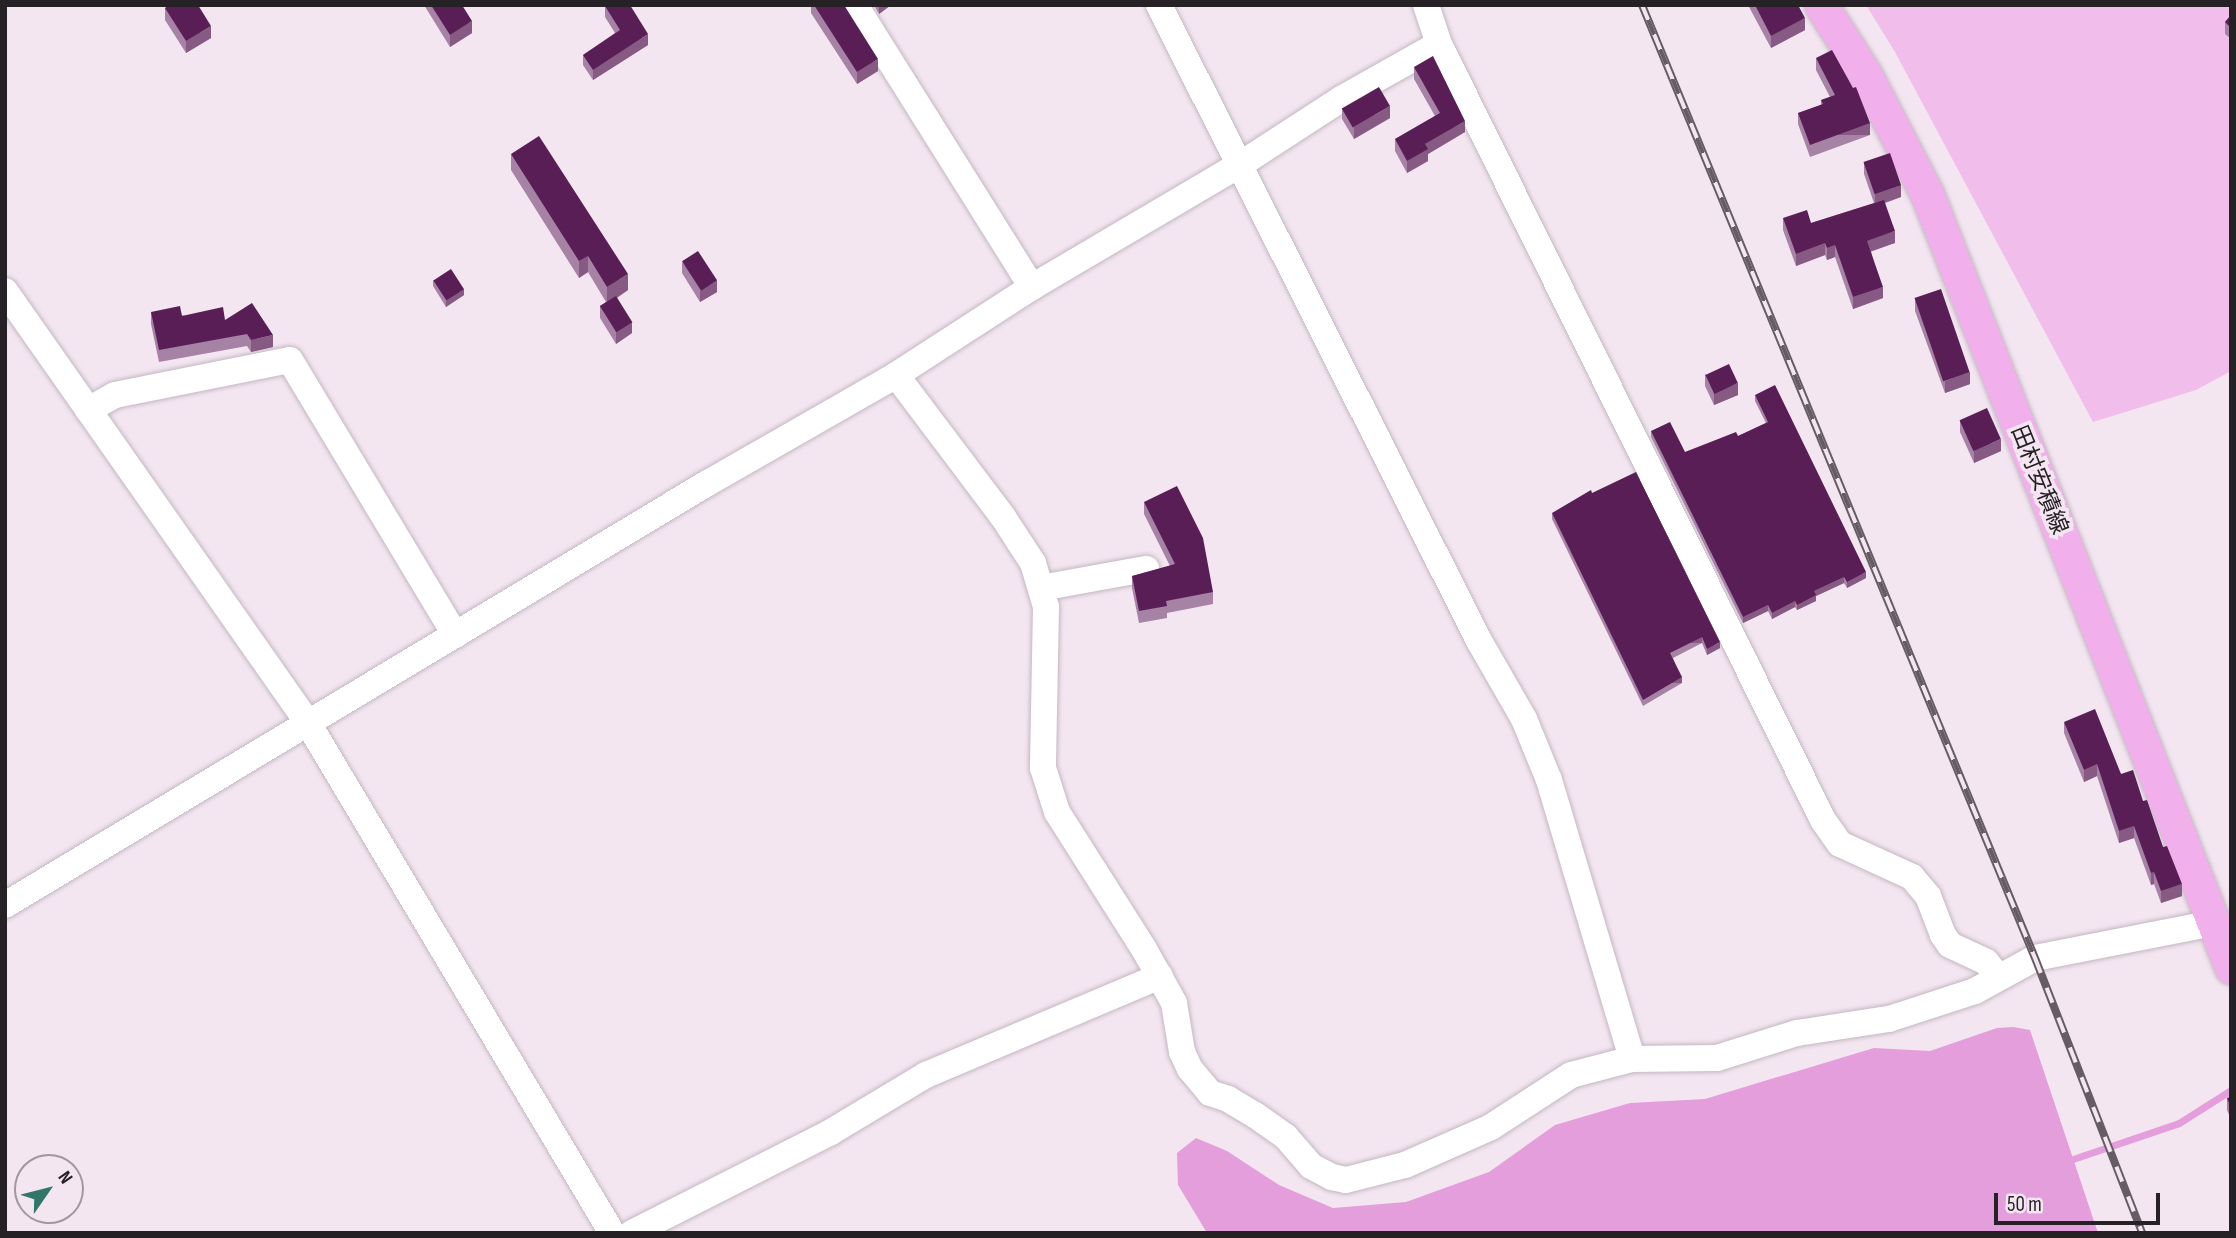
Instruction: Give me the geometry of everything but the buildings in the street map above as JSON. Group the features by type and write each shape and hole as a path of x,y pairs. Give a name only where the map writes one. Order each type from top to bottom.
{"main road":[{"name":"田村安積線","path":"1821,5 1866,76 1927,194 2231,967"}],"street":[{"path":"855,5 1032,287"},
{"path":"1159,5 1478,639 1524,719 1549,780 1632,1059"},
{"path":"1426,5 1439,44 1823,820 1840,844 1912,877 1924,890 1950,945 1986,962 1998,976"},
{"path":"5,905 896,374 1032,287 1241,164 1341,99 1439,44"},
{"path":"5,291 308,723 612,1233"},
{"path":"88,410 115,396 290,360 455,635"},
{"path":"896,374 1003,517 1033,563 1046,607 1043,768 1057,812 1160,976 1174,1003 1182,1052 1197,1079 1210,1093 1228,1099 1286,1137 1311,1166 1346,1180 1405,1164 1491,1128 1571,1075 1632,1059 1717,1058 1797,1033 1889,1019 1975,991 2035,958 2214,923"},
{"path":"1041,587 1146,569"},
{"path":"632,1233 831,1132 926,1075 1160,976"}],"shaded area":[{"path":"1866,5 2231,5 2231,371 2196,390 2093,422 1895,52"},
{"path":"1997,1028 2030,1030 2098,1233 1207,1233 1178,1185 1177,1153 1196,1138 1227,1151 1279,1185 1333,1208 1406,1202 1489,1172 1555,1125 1630,1103 1705,1099 1874,1048 1930,1051"}],"waterway":[{"path":"2067,1161 2179,1123 2231,1090"}],"railway":[{"path":"1642,5 2035,958 2142,1233"}]}
